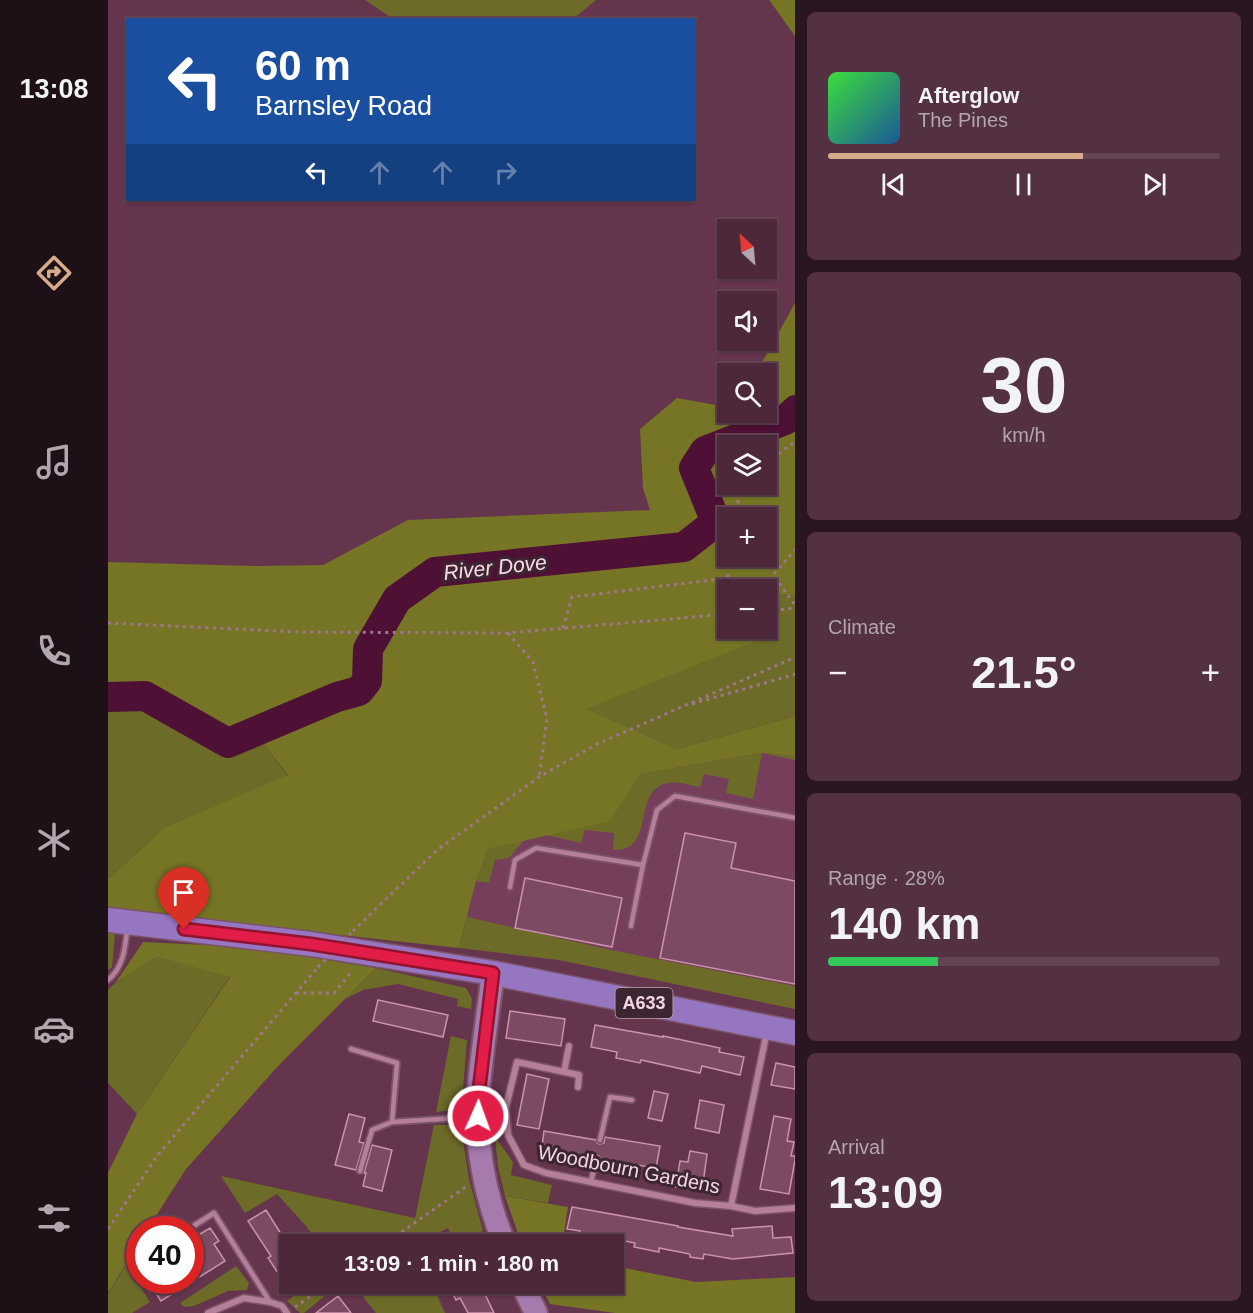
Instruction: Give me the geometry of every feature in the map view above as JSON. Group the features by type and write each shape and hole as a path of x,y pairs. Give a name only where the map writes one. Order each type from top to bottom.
{"main road":[{"name":"A633","path":"118,921 311,944 493,973 795,1033"}],"street":[{"path":"493,973 478,1098 478,1116 484,1174 501,1234"},
{"name":"Woodbourn Gardens","path":"731,1206 768,1028"},
{"path":"569,1046 564,1072 579,1075 578,1087"},
{"name":"Woodbourn Gardens","path":"564,1072 516,1062 506,1107 508,1135 524,1165 546,1173 695,1203 755,1211 795,1208"},
{"path":"527,1294 536,1313"},
{"path":"208,1313 244,1298 282,1306 287,1313"}],"lane":[{"path":"631,926 642,865 657,810 675,796 795,818"},
{"path":"510,887 515,860 537,848 642,865"},
{"path":"108,980 114,975 124,955 118,921"},
{"path":"351,1049 397,1063 392,1122"},
{"path":"600,1140 610,1097 632,1100"},
{"path":"360,1171 372,1130 392,1122 478,1116"},
{"path":"591,1182 596,1159"},
{"path":"204,1219 214,1213 270,1302"}],"path":[{"path":"777,454 795,441"},
{"path":"777,609 795,607 773,574 795,549"},
{"path":"563,628 572,597 728,578 730,567"},
{"path":"108,623 299,632 508,633 717,614"},
{"path":"508,633 533,662 547,719 539,777"},
{"path":"108,1229 157,1156 295,993 351,933 437,849 539,777 597,744 795,657"},
{"path":"679,707 795,674"},
{"path":"295,993 334,993 367,953"},
{"path":"399,1234 484,1174"},
{"path":"287,1313 314,1294"}],"shaded area":[{"path":"365,0 596,0 574,18 392,18"},
{"path":"769,0 795,0 795,36"},
{"path":"795,303 795,595 777,596 777,579 717,579 717,639 762,639 586,709 677,749 795,716 795,756 762,753 641,774 610,821 488,849 476,881 459,948 158,915 108,907 108,879 165,827 288,775 257,736 217,748 144,710 108,708 108,562 253,566 323,565 408,520 650,510 643,488 640,429 677,398 717,405 717,423 777,423 777,363 762,363 768,351 777,351 777,335"},
{"path":"795,595 795,716 677,749 585,709 761,639 777,639 777,596"},
{"path":"108,708 144,710 217,748 257,736 288,776 165,827 108,879"},
{"path":"762,753 795,756 795,1009 559,960 459,948 476,881 488,849 609,821 641,774"},
{"path":"762,753 795,756 795,760"},
{"path":"762,753 753,799 726,793 729,779 704,774 700,787 667,783 656,788 650,797 640,832 635,842 626,848 613,850 614,833 585,830 581,843 546,835 609,820 641,774"},
{"path":"524,840 509,858 495,860 489,883 476,881 488,849"},
{"path":"467,917 611,950 795,986 795,1009 559,960 459,948"},
{"path":"108,932 115,934 112,967 108,970"},
{"path":"143,942 248,947 376,968 278,1066 186,1169 156,1216 126,1216 126,1264 108,1293 108,1173 137,1114 230,977 157,957 116,982"},
{"path":"157,957 230,976 137,1114 108,1083 108,990 116,982"},
{"path":"376,968 466,988 472,999 471,1009 457,1006 458,999 398,984 363,990 345,999"},
{"path":"451,1036 467,1040 462,1101 453,1110 436,1112"},
{"path":"434,1125 451,1125 462,1134 469,1179 483,1231 477,1234 451,1234 448,1228 436,1234 312,1234 277,1194 245,1213 221,1176 415,1218"},
{"path":"495,1137 513,1162 511,1175 552,1185 548,1203 505,1196 498,1167"},
{"path":"505,1196 568,1207 564,1234 518,1234"},
{"path":"126,1265 126,1294 145,1294 150,1302 132,1313 108,1313 108,1294"},
{"path":"236,1266 249,1283 247,1290 228,1291 194,1306 184,1307 180,1303 194,1294 204,1294 204,1287"},
{"path":"624,1268 696,1282 795,1277 795,1313 615,1313 550,1304 545,1294 624,1294"},
{"path":"297,1294 327,1294 304,1313 300,1313 287,1301"},
{"path":"361,1294 436,1294 445,1313 376,1313"}],"building":[{"path":"685,833 736,843 731,868 795,881 795,984 660,958"},
{"path":"525,878 622,898 612,947 515,928"},
{"path":"378,1000 448,1015 443,1037 373,1021"},
{"path":"510,1011 565,1019 561,1046 506,1038"},
{"path":"595,1025 720,1048 719,1052 744,1057 740,1075 702,1066 700,1073 641,1060 640,1063 616,1058 617,1052 591,1047"},
{"path":"776,1063 795,1067 795,1089 771,1085"},
{"path":"527,1074 549,1079 539,1129 517,1125"},
{"path":"654,1091 668,1094 662,1121 648,1118"},
{"path":"700,1100 724,1105 719,1133 695,1128"},
{"path":"349,1114 365,1118 359,1142 364,1143 356,1170 335,1165"},
{"path":"774,1116 791,1119 787,1141 794,1142 791,1156 795,1156 795,1160 789,1194 760,1189"},
{"path":"544,1131 596,1140 600,1144 604,1143 605,1137 660,1146 656,1168 600,1159 596,1155 592,1158 581,1156 580,1163 554,1159 555,1148 542,1146"},
{"path":"372,1145 392,1150 382,1191 363,1186 366,1173 364,1173"},
{"path":"690,1151 707,1154 702,1191 676,1187 680,1161 688,1162"},
{"path":"572,1207 733,1236 732,1229 772,1226 773,1238 791,1237 793,1253 733,1259 704,1254 703,1259 659,1248 659,1252 634,1247 635,1243 624,1241 624,1234 580,1234 580,1231 567,1229"},
{"path":"266,1210 281,1234 279,1234 279,1274 268,1258 271,1256 248,1221"},
{"path":"210,1228 219,1241 214,1244 225,1261 204,1274 204,1232"},
{"path":"156,1294 172,1294 161,1301"},
{"path":"453,1294 485,1294 494,1313 468,1313 460,1298 456,1300"},
{"path":"338,1296 351,1313 316,1313"}],"waterway":[{"name":"River Dove","path":"108,697 145,696 228,743 337,697 359,691 367,681 368,649 397,599 435,572 684,547 716,522 694,468 705,451 785,420 795,411"}],"route":[{"path":"184,929 311,944 493,973 478,1098 478,1116"}]}
